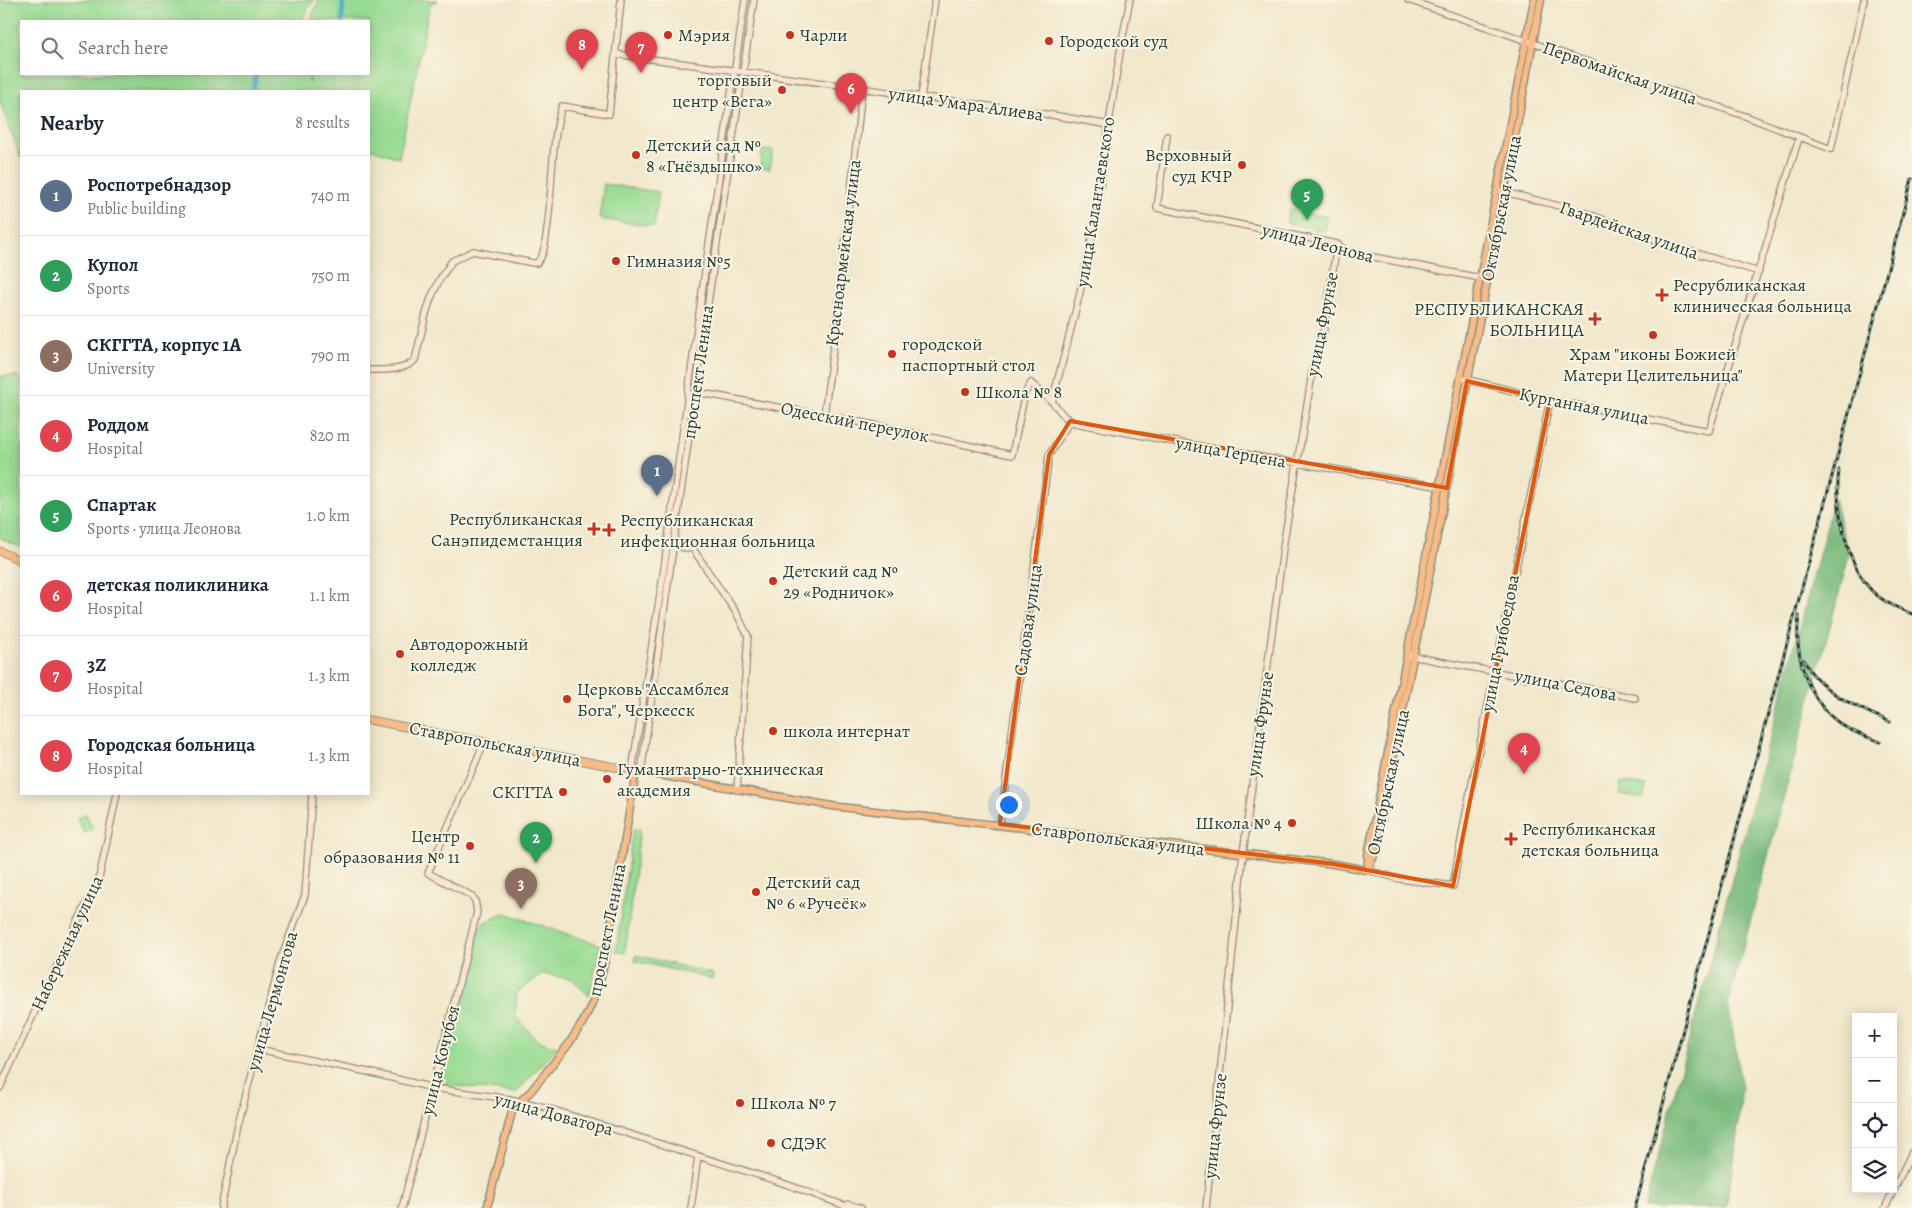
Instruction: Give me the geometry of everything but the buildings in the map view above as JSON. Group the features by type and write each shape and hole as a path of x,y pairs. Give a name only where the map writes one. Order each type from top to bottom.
{"highway":[{"path":"0,546 20,556"},
{"path":"0,551 20,561"},
{"name":"Ставропольская улица","path":"370,720 636,771"}],"main road":[{"name":"Октябрьская улица","path":"1443,488 1467,381 1501,191 1525,40 1534,0"},
{"name":"Октябрьская улица","path":"1368,870 1368,855 1411,655 1480,278 1501,191 1541,0"},
{"name":"Ставропольская улица","path":"636,771 832,806 1000,824 1334,864 1368,870"},
{"name":"проспект Ленина","path":"486,1208 513,1108 531,1091 568,1045 583,1022 597,993 605,960 636,771"}],"street":[{"path":"370,370 401,368 410,365 415,360 431,298 452,261 473,251 538,263 542,257 547,226 556,124 562,106 609,114 622,0"},
{"name":"проспект Ленина","path":"745,0 659,600 633,764 636,771 642,766 710,286 754,0"},
{"path":"921,98 935,0"},
{"name":"улица Калантаевского","path":"1052,402 1083,283 1109,125 1119,50 1130,0"},
{"name":"Первомайская улица","path":"1408,0 1745,116 1831,149 1864,0"},
{"name":"улица Умара Алиева","path":"616,54 744,71 862,90 1052,115 1109,125"},
{"name":"Красноармейская улица","path":"824,416 838,312 862,90"},
{"name":"улица Леонова","path":"1167,136 1156,208 1337,244 1348,252 1480,278"},
{"path":"1759,272 1799,138"},
{"name":"Гвардейская улица","path":"1501,191 1599,218 1659,242 1759,272"},
{"name":"улица Фрунзе","path":"1206,1208 1243,854 1277,592 1313,367 1324,328 1337,244"},
{"name":"Курганная улица","path":"1461,376 1467,381 1550,400 1709,431 1759,272"},
{"name":"Одесский переулок","path":"696,392 944,439 1012,455 1025,393 1031,383 1052,402"},
{"name":"улица Грибоедова","path":"1453,886 1465,818 1550,400"},
{"path":"1052,402 1070,421"},
{"name":"улица Герцена","path":"1070,421 1087,426 1210,449 1443,488"},
{"name":"Садовая улица","path":"1000,824 1049,455 1070,421"},
{"path":"674,546 693,549 737,614 748,636 737,790"},
{"name":"улица Седова","path":"1411,655 1495,672 1571,684 1635,698"},
{"name":"улица Кочубея","path":"402,1208 477,912 475,900 470,895 428,873 484,743"},
{"name":"Набережная улица","path":"0,1088 100,878 117,795"},
{"name":"улица Лермонтова","path":"221,1208 238,1125 281,959 305,895 312,795"},
{"name":"Ставропольская улица","path":"1368,870 1400,879 1453,886"},
{"name":"улица Доватора","path":"258,1049 433,1088 520,1101 578,1117 851,1208"},
{"path":"1887,1208 1912,1152"},
{"path":"691,1208 698,1156"},
{"path":"1887,1208 1912,1159"},
{"name":"улица Доватора","path":"843,1206 861,1208"}],"highlighted area":[{"path":"1467,381 1550,400 1453,886 1334,864 1000,824 1049,455 1070,421 1447,488"}],"green space":[{"path":"0,0 314,0 303,17 304,20 20,20 20,75 308,75 309,83 310,75 370,75 370,20 312,20 319,0 438,0 430,4 399,158 370,148 370,90 20,90 20,156 0,102"},
{"path":"762,150 773,151 770,169 760,168"},
{"path":"604,184 659,192 654,226 599,219"},
{"path":"1289,209 1328,217 1325,231 1286,223"},
{"path":"0,376 20,376 20,548 0,538"},
{"path":"1834,499 1849,556 1728,1004 1742,1088 1734,1161 1726,1208 1644,1208"},
{"path":"1621,782 1646,786 1644,798 1619,794"},
{"path":"86,814 93,829 84,833 77,818"},
{"path":"633,829 640,829 625,953 616,951"},
{"path":"504,913 601,945 589,996 572,979 543,974 517,992 515,1016 537,1040 557,1047 516,1093 439,1084 480,925"},
{"path":"636,955 713,974 712,979 635,961"}],"waterway":[{"path":"342,20 343,0"},
{"path":"253,90 256,75"}],"railway":[{"path":"1635,1208 1912,179"},
{"path":"1839,470 1838,501 1840,517 1855,565 1876,595 1912,614"},
{"path":"1799,616 1798,646 1801,662 1812,691 1820,704 1846,728 1880,742"},
{"path":"1804,660 1820,682 1841,698 1890,722"}],"place":[{"name":"Мэрия","path":"668,35"},
{"name":"Чарли","path":"790,35"},
{"name":"Городской суд","path":"1049,41"},
{"name":"Городская больница","path":"582,70"},
{"name":"3Z","path":"641,73"},
{"name":"торговый центр «Вега»","path":"782,90"},
{"name":"детская поликлиника","path":"851,114"},
{"name":"Детский сад № 8 «Гнёздышко»","path":"636,155"},
{"name":"Верховный суд КЧР","path":"1242,165"},
{"name":"Спартак","path":"1307,220"},
{"name":"Гимназия №5","path":"616,261"},
{"name":"Ресрубликанская клиническая больница","path":"1662,295"},
{"name":"РЕСПУБЛИКАНСКАЯ БОЛЬНИЦА","path":"1595,319"},
{"name":"Храм \"иконы Божией Матери Целительница\"","path":"1653,335"},
{"name":"городской паспортный стол","path":"892,354"},
{"name":"Школа № 8","path":"965,392"},
{"name":"Роспотребнадзор","path":"657,496"},
{"name":"Республиканская Санэпидемстанция","path":"594,529"},
{"name":"Республиканская инфекционная больница","path":"609,530"},
{"name":"Детский сад № 29 «Родничок»","path":"773,581"},
{"name":"Автодорожный колледж","path":"400,654"},
{"name":"Церковь \"Ассамблея Бога\", Черкесск","path":"567,699"},
{"name":"школа интернат","path":"773,731"},
{"name":"Роддом","path":"1524,774"},
{"name":"Гуманитарно-техническая академия","path":"607,779"},
{"name":"СКГГТА","path":"563,792"},
{"name":"Школа № 4","path":"1292,823"},
{"name":"Республиканская детская больница","path":"1511,839"},
{"name":"Центр образования № 11","path":"470,846"},
{"name":"Купол","path":"536,863"},
{"name":"Детский сад № 6 «Ручеёк»","path":"756,892"},
{"name":"СКГГТА, корпус 1А","path":"521,909"},
{"name":"Школа № 7","path":"740,1103"},
{"name":"СДЭК","path":"771,1143"}]}
